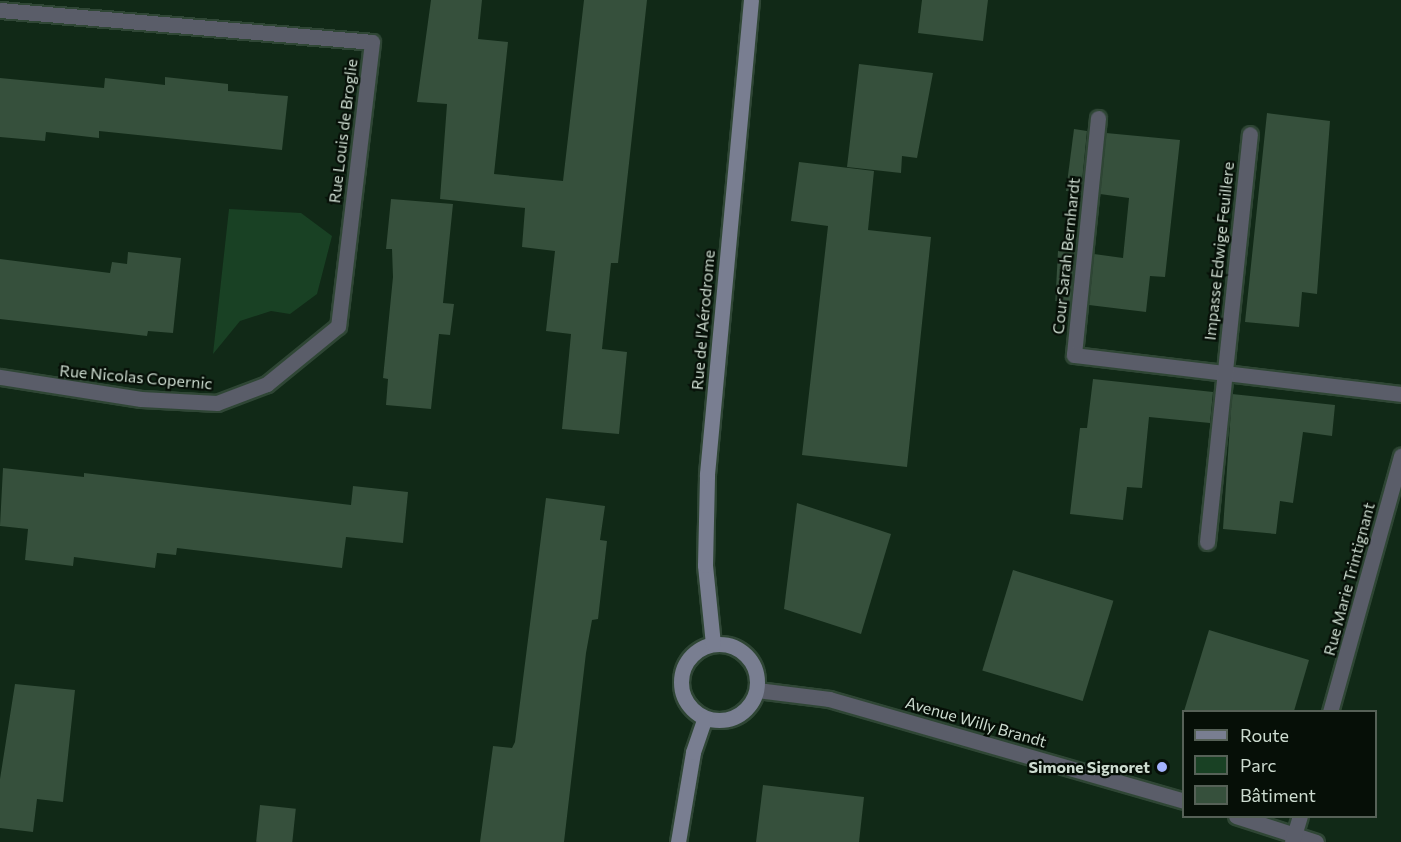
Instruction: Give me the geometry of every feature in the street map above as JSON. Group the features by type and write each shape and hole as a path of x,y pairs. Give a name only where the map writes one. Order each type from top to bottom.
{"street":[{"name":"Rue de l'Aérodrome","path":"713,644 705,565 707,474 751,0"},
{"name":"Rue Louis de Broglie","path":"0,10 372,42 338,326 267,384"},
{"name":"Cour Sarah Bernhardt","path":"1098,118 1074,355 1401,394"},
{"name":"Impasse Edwige Feuillere","path":"1223,372 1250,135"},
{"path":"1207,542 1223,372"},
{"name":"Rue Nicolas Copernic","path":"0,377 192,402 240,397 267,384"},
{"name":"Rue Marie Trintignant","path":"1330,710 1401,456"},
{"path":"713,644 732,646 747,655 754,666 757,690 737,716 705,718 684,699 682,678 689,658 713,644"},
{"name":"Avenue Willy Brandt","path":"757,690 830,699 1182,800"},
{"path":"678,842 693,752 705,718"},
{"path":"1241,818 1293,838 1316,842"},
{"path":"1293,838 1299,818"}],"green space":[{"path":"229,209 301,213 332,236 317,294 290,314 271,311 240,321 213,354"}],"building":[{"path":"431,0 482,0 478,39 508,42 494,174 563,181 584,0 647,0 618,263 611,263 602,349 627,352 619,434 562,429 571,334 546,331 555,251 522,247 525,208 440,199 447,104 417,102"},
{"path":"922,0 988,0 983,41 918,33"},
{"path":"859,64 933,73 917,158 902,156 901,173 847,167"},
{"path":"165,77 228,84 228,91 288,96 282,150 99,131 99,138 46,132 45,141 0,137 0,78 104,88 105,78 165,85"},
{"path":"1267,113 1330,121 1317,294 1302,292 1299,327 1245,322"},
{"path":"1074,129 1087,131 1081,192 1066,191"},
{"path":"1106,133 1180,140 1165,277 1150,276 1146,312 1089,305 1094,254 1123,258 1129,198 1100,194"},
{"path":"799,162 874,171 868,230 931,237 907,467 802,455 828,226 791,221"},
{"path":"391,199 453,204 443,303 454,304 450,335 439,334 431,409 386,405 388,379 383,378 393,277 392,249 386,249"},
{"path":"1058,251 1075,252 1072,302 1055,301"},
{"path":"128,252 181,258 173,333 148,331 147,336 0,319 0,259 110,273 112,262 127,264"},
{"path":"1093,379 1213,392 1210,423 1149,417 1142,488 1127,487 1123,520 1070,514 1080,428 1087,428"},
{"path":"1232,394 1335,405 1332,436 1303,432 1293,503 1280,501 1276,534 1223,529"},
{"path":"3,468 84,477 84,473 351,505 353,486 408,492 403,543 346,537 342,568 177,548 176,555 157,553 155,568 74,557 73,566 25,560 28,529 0,526"},
{"path":"546,498 605,506 600,540 607,541 598,619 592,620 586,653 564,842 480,842 493,746 512,748 515,742"},
{"path":"797,503 891,534 861,634 784,609"},
{"path":"1013,570 1113,601 1083,701 982,670"},
{"path":"1209,630 1309,660 1294,710 1184,710"},
{"path":"15,684 75,690 63,802 37,799 33,832 0,828 0,779"},
{"path":"763,785 864,797 859,842 756,842"},
{"path":"260,805 296,809 292,842 256,842"}],"place":[{"name":"Simone Signoret","path":"1162,767"}]}
